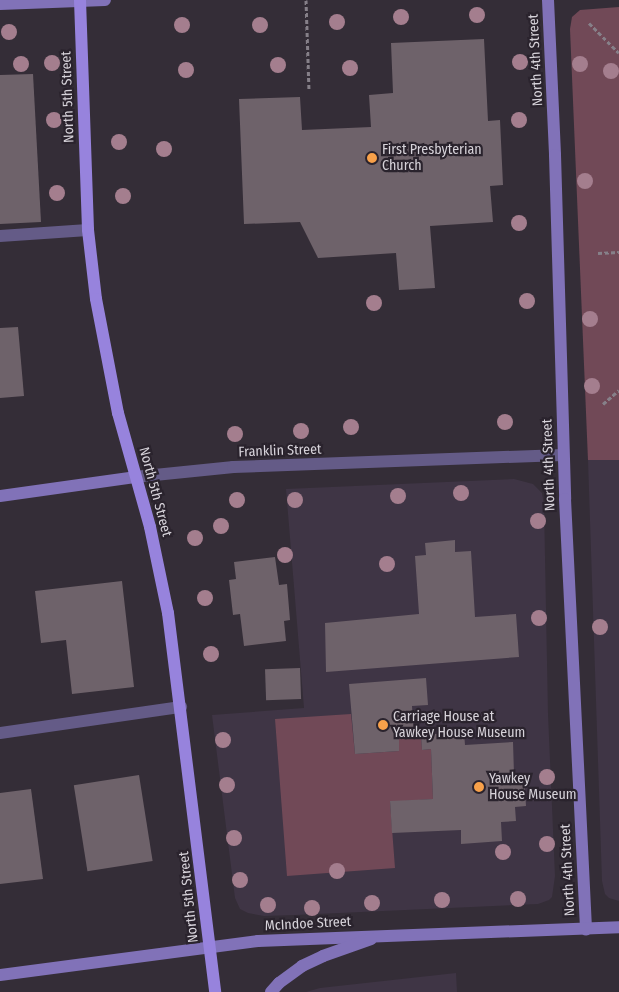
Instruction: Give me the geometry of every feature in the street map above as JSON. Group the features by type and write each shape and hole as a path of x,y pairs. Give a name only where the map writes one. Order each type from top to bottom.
{"main road":[{"name":"North 5th Street","path":"80,1 88,230 98,308 118,413 150,528 168,613 215,992"}],"street":[{"path":"0,4 105,0"},
{"name":"North 4th Street","path":"548,0 555,155 563,455 586,928"},
{"path":"0,236 88,230"},
{"name":"Franklin Street","path":"0,496 136,477 233,468 563,455"},
{"path":"0,733 181,706"},
{"name":"McIndoe Street","path":"0,975 209,946 270,940 619,927"},
{"path":"271,992 279,983 302,966 323,956 383,935"}],"path":[{"path":"306,0 309,89"},
{"path":"590,23 619,53"},
{"path":"598,253 619,252"},
{"path":"603,404 619,390"}],"shaded area":[{"path":"619,7 619,460 588,460 570,29 572,17 580,10"},
{"path":"588,460 619,460 619,901 609,898 605,894 602,881"},
{"path":"514,479 533,484 542,493 544,505 548,714 555,876 552,897 538,904 295,915 264,916 248,913 240,909 235,898 212,715 304,708 286,489"},
{"path":"351,714 355,754 399,751 399,737 421,735 422,750 431,749 433,799 390,802 395,868 287,876 275,719"},
{"path":"456,973 457,992 306,992 320,988"}],"building":[{"name":"First Presbyterian Church","path":"484,39 488,121 500,120 503,185 490,186 493,222 430,226 435,288 399,290 396,253 318,258 300,222 244,224 239,99 300,97 302,130 371,127 369,95 393,93 391,43"},
{"path":"33,74 41,222 0,224 0,75"},
{"path":"18,327 24,396 0,398 0,328"},
{"path":"455,540 455,552 471,551 475,617 516,614 519,657 326,672 325,623 419,614 415,556 426,555 425,543"},
{"path":"275,557 279,585 287,584 290,620 284,621 286,641 244,646 240,614 233,615 229,580 236,579 234,562"},
{"path":"122,581 134,687 72,694 66,640 41,643 35,591"},
{"path":"300,668 301,699 266,700 265,669"},
{"name":"Carriage House at Yawkey House Museum","path":"426,678 428,705 412,706 414,736 399,737 399,751 355,754 349,684"},
{"name":"Yawkey House Museum","path":"464,732 465,745 513,742 514,774 524,774 526,806 515,807 516,821 501,822 502,841 461,844 461,830 392,833 390,801 433,799 431,749 422,750 421,735"},
{"path":"139,775 153,861 87,871 74,785"},
{"path":"31,789 43,879 0,884 0,793"}],"place":[{"name":"First Presbyterian Church","path":"372,158"},
{"name":"Carriage House at Yawkey House Museum","path":"383,725"},
{"name":"Yawkey House Museum","path":"479,787"}]}
